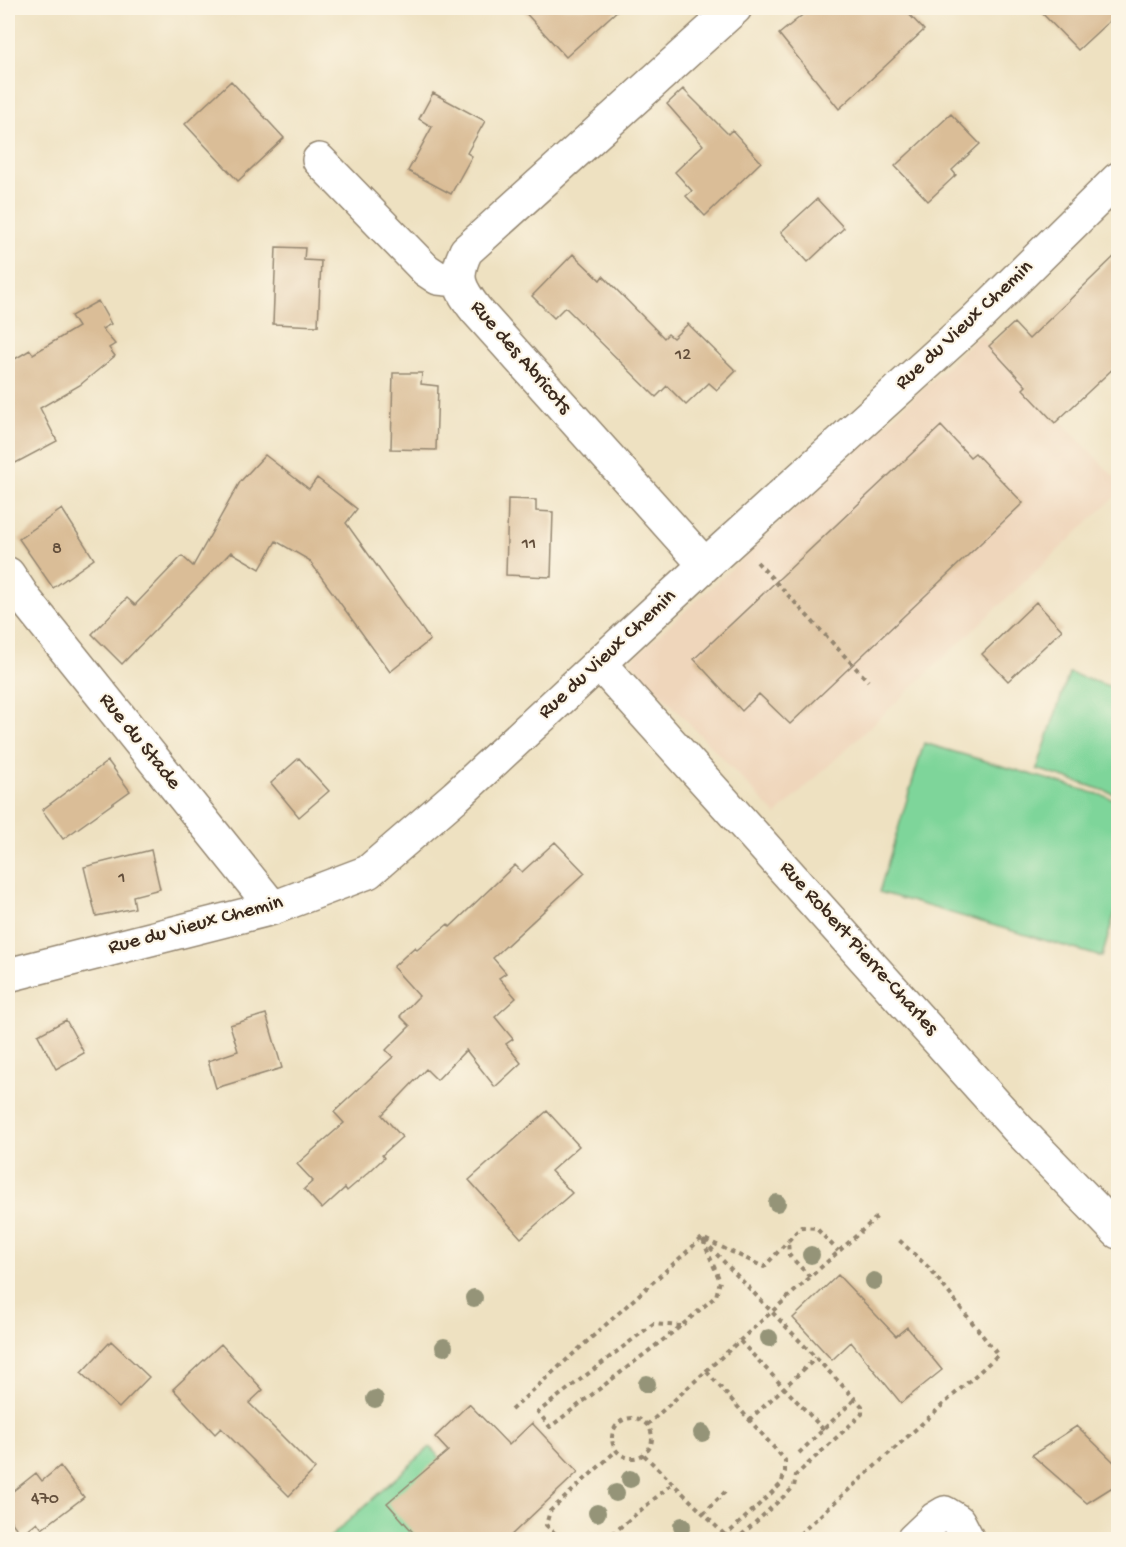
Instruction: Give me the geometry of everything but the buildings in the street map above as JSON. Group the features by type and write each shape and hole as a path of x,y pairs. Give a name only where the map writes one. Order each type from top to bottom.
{"street":[{"name":"Rue des Abricots","path":"705,565 476,310 463,292 458,279 458,267 466,251 735,8"},
{"path":"319,160 426,270 438,278 458,279"},
{"name":"Rue du Vieux Chemin","path":"8,975 273,908 368,872 456,796 705,565 974,321 1119,179"},
{"name":"Rue du Stade","path":"8,574 24,598 273,908"},
{"name":"Rue Robert Pierre-Charles","path":"599,663 1017,1128 1119,1232"},
{"path":"913,1539 935,1519 945,1514 958,1521 968,1539"}],"path":[{"path":"732,541 752,555 767,574 868,681"},
{"path":"647,1425 878,1216"},
{"path":"702,1238 764,1267 801,1227 816,1228 838,1251"},
{"path":"702,1238 862,1406 862,1414 796,1475 794,1487 736,1539"},
{"path":"681,1326 653,1324 538,1412 550,1427 681,1326 716,1296 720,1281 702,1238"},
{"path":"511,1410 702,1238"},
{"path":"793,1539 998,1355 929,1268 899,1240"},
{"path":"788,1241 789,1255 810,1277"},
{"path":"740,1341 824,1430"},
{"path":"749,1420 816,1358"},
{"path":"706,1371 784,1460 781,1484 721,1539"},
{"path":"799,1453 855,1399"},
{"path":"630,1418 643,1421 647,1425 652,1437 644,1455 631,1458 616,1451 611,1436 617,1424 630,1418"},
{"path":"562,1539 546,1525 550,1510 616,1451"},
{"path":"644,1455 725,1535"},
{"path":"605,1539 672,1484"},
{"path":"703,1514 725,1492"}],"shaded area":[{"path":"980,335 1118,481 1118,494 776,815 630,661"}],"green space":[{"path":"1069,673 1118,689 1118,795 1037,769"},
{"path":"924,743 1118,800 1118,902 1102,957 879,892"},
{"path":"430,1447 515,1539 327,1540"}]}
